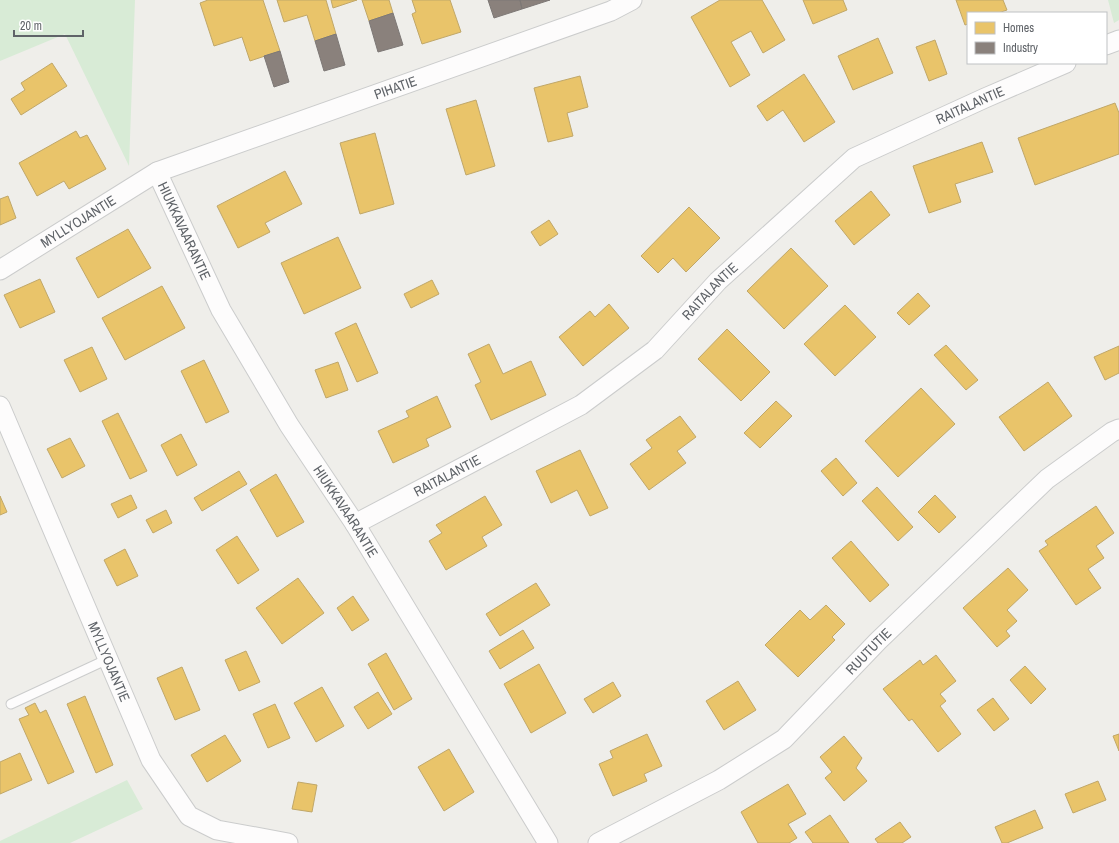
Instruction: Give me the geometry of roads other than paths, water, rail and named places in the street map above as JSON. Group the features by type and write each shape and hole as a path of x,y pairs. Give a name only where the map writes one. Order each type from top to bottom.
{"street":[{"name":"PIHATIE","path":"157,172 611,11 632,0"},
{"path":"1107,45 1119,40"},
{"name":"RAITALANTIE","path":"355,524 581,405 655,350 718,281 854,158 1064,64"},
{"name":"MYLLYOJANTIE","path":"0,270 157,172"},
{"name":"HIUKKAVAARANTIE","path":"157,172 221,310 289,425 355,524 548,843"},
{"name":"MYLLYOJANTIE","path":"0,406 150,760 189,816 217,830 288,843"},
{"name":"RUUTUTIE","path":"598,843 719,780 784,739 878,641 1047,479 1112,432 1119,429"}],"lane":[{"path":"11,704 108,659"}]}
